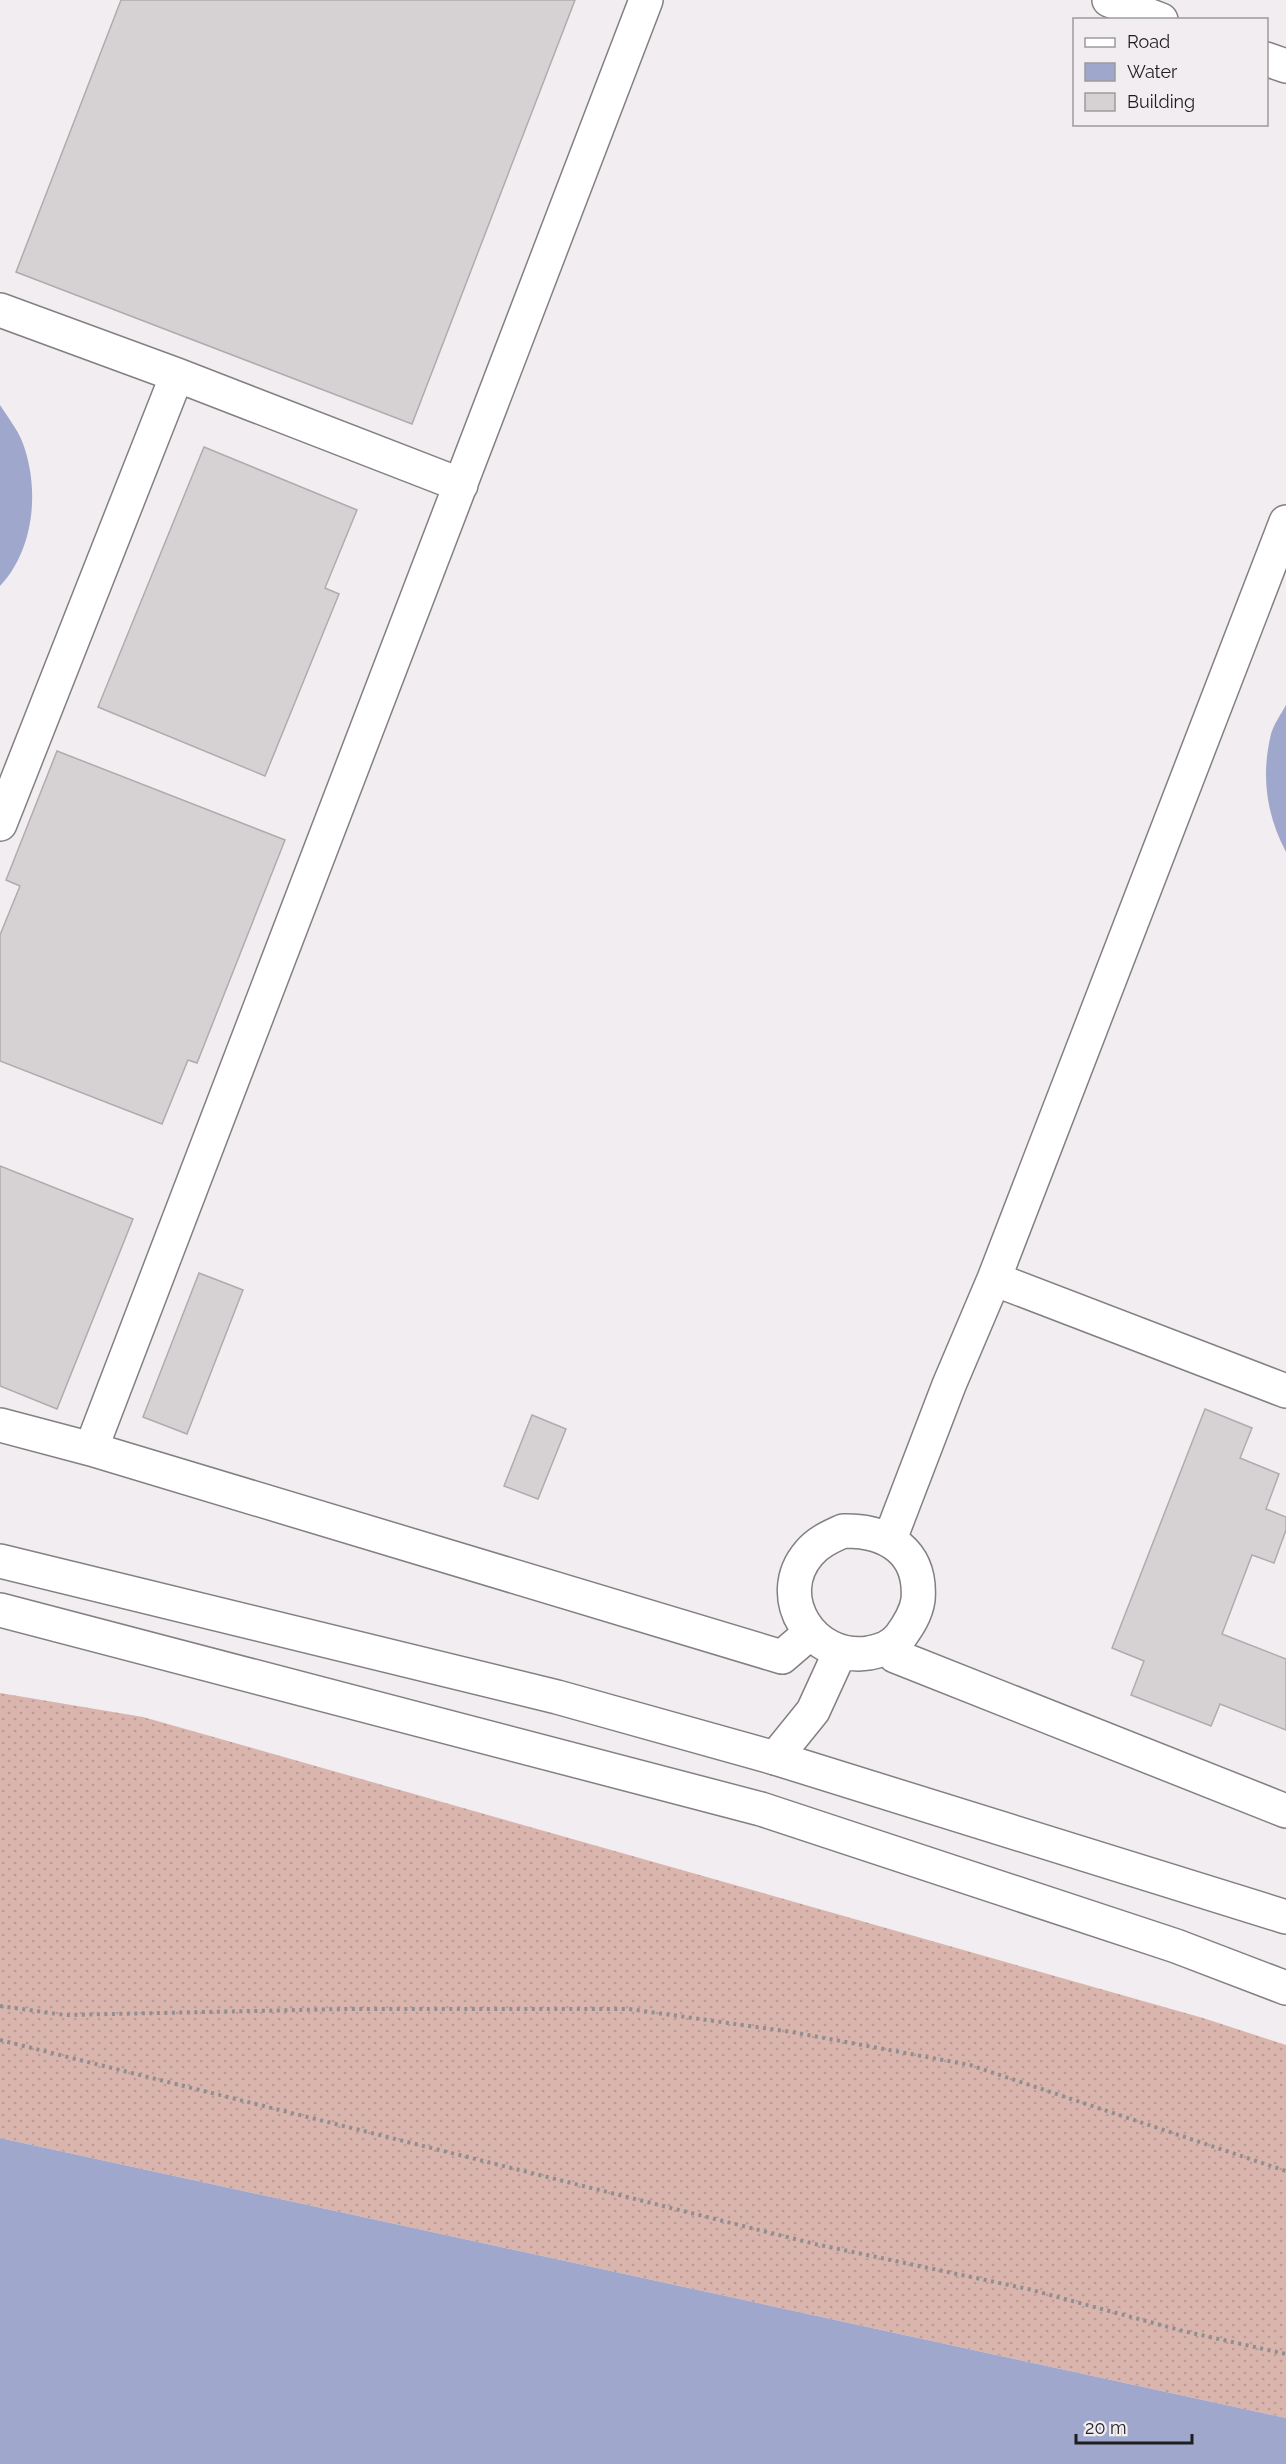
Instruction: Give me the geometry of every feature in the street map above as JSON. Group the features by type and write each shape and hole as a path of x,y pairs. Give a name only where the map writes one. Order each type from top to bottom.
{"main road":[{"path":"91,1449 646,0"},
{"path":"1109,0 1156,18"},
{"path":"1268,60 1286,66"},
{"path":"0,310 177,375 461,485"},
{"path":"0,824 177,375"},
{"path":"890,1539 949,1385 994,1280 1286,522"},
{"path":"994,1280 1286,1391"},
{"path":"0,1425 91,1449 782,1657 810,1633"},
{"path":"864,1531 890,1539 902,1549 914,1567 919,1587 917,1608 908,1628 890,1648 859,1654 840,1652 824,1645 810,1633 799,1615 795,1594 798,1573 808,1554 824,1540 843,1532 864,1531"},
{"path":"0,1562 557,1697 775,1758 1286,1917"},
{"path":"0,1610 761,1809 1176,1946 1286,1988"},
{"path":"890,1648 895,1656 1286,1811"},
{"path":"775,1758 813,1711 840,1652"}],"path":[{"path":"0,2006 65,2015 346,2009 629,2009 792,2032 970,2065 1286,2171"},
{"path":"0,2040 803,2241 1028,2289 1183,2331 1286,2354"}],"shaded area":[{"path":"0,1693 143,1717 1203,2018 1286,2045 1286,2418 0,2138"}],"water":[{"path":"0,405 22,441 28,459 32,497 31,517 21,554 12,571 0,586"},
{"path":"1286,705 1286,852 1270,809 1266,765 1271,734"},
{"path":"0,2138 1286,2418 1286,2464 0,2464"}],"building":[{"path":"121,0 575,0 412,424 16,272"},
{"path":"204,447 357,510 325,588 339,594 265,776 98,707"},
{"path":"57,751 285,840 197,1063 188,1060 162,1124 0,1061 0,935 20,886 6,880"},
{"path":"0,1166 133,1219 57,1409 0,1386"},
{"path":"199,1273 243,1290 187,1434 143,1417"},
{"path":"1205,1409 1252,1428 1240,1458 1279,1474 1266,1509 1286,1517 1286,1530 1274,1563 1252,1555 1222,1634 1286,1659 1286,1730 1220,1704 1211,1726 1131,1695 1144,1661 1112,1648"},
{"path":"532,1415 566,1429 538,1499 504,1486"}]}
